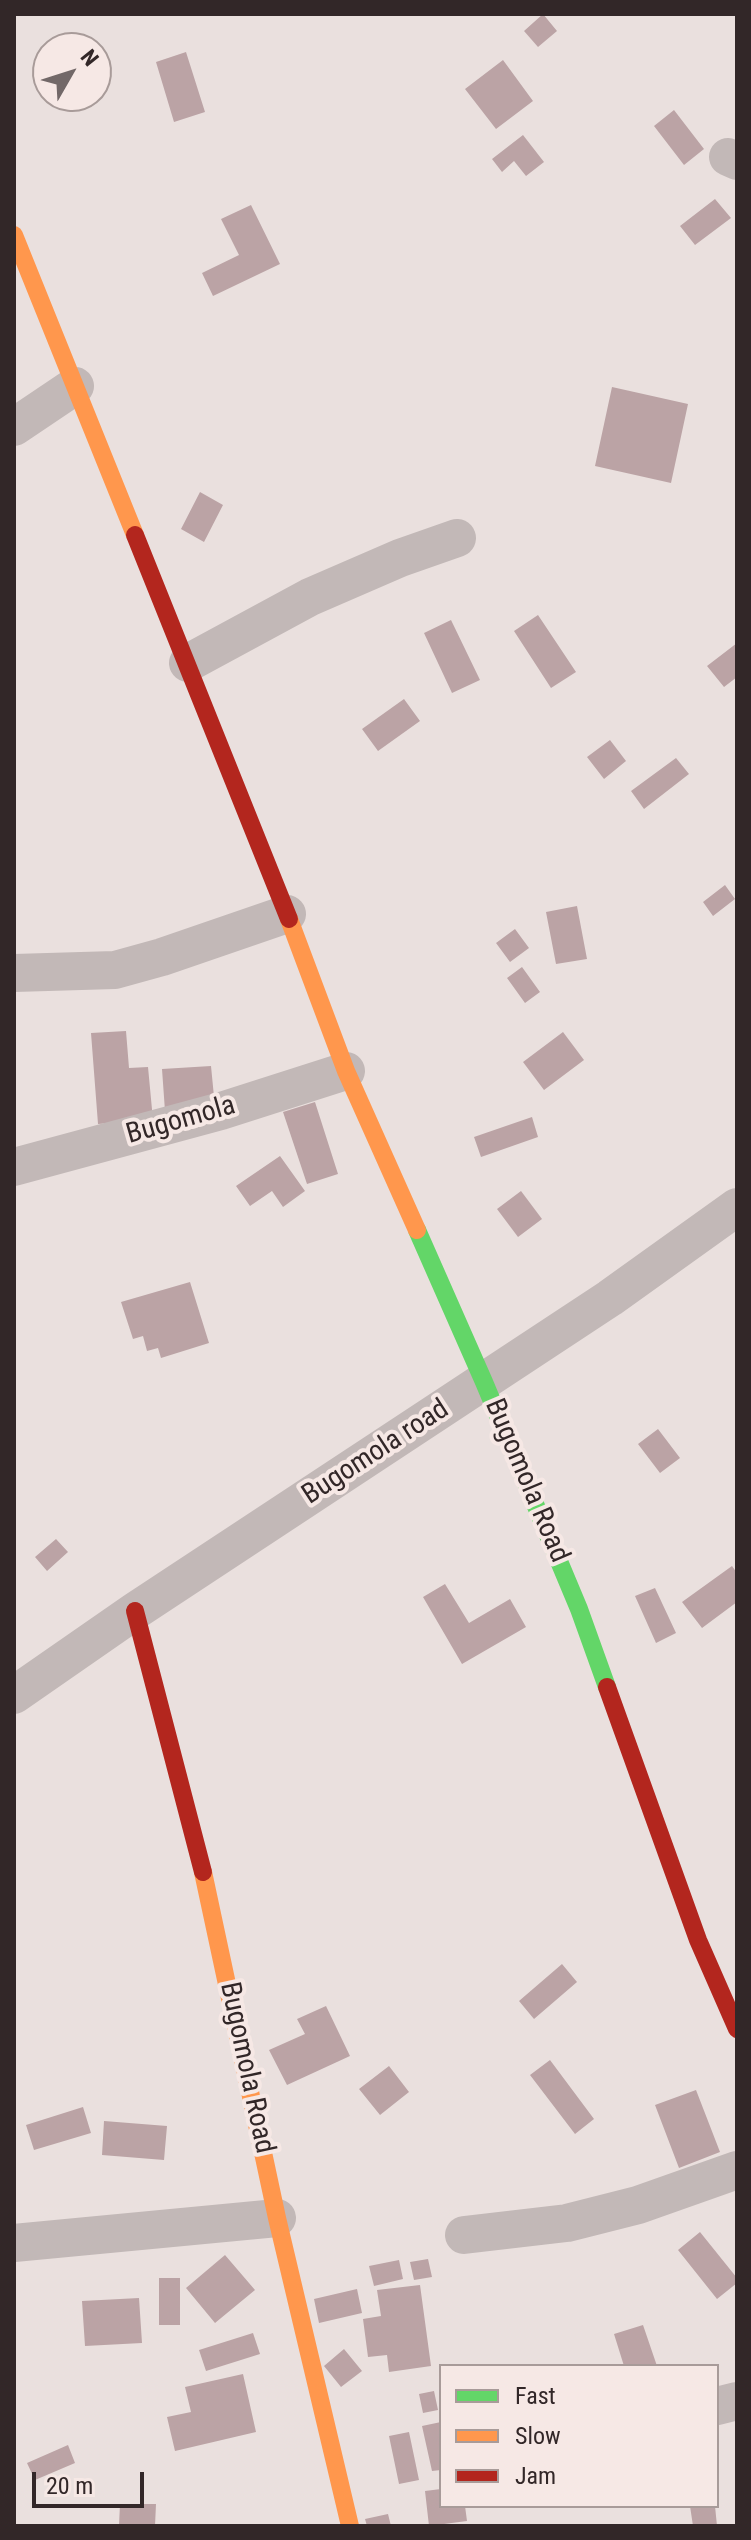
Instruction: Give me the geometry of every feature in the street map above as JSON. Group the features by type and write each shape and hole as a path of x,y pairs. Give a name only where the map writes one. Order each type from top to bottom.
{"street":[{"name":"Bugomola Road","path":"14,235 188,663 346,1071 484,1382 579,1609 698,1940 737,2029"},
{"path":"14,427 75,386"},
{"path":"188,663 310,597 400,558 457,538"},
{"path":"14,973 115,970 287,914"},
{"name":"Bugomola","path":"14,1167 221,1111 346,1071"},
{"name":"Bugomola road","path":"14,1695 135,1611 610,1298 737,1207"},
{"name":"Bugomola Road","path":"135,1611 210,1898 277,2218 350,2526"},
{"path":"464,2235 567,2223 638,2205 737,2170"},
{"path":"14,2243 277,2218"}],"building":[{"path":"543,14 557,31 538,47 524,31"},
{"path":"186,52 205,112 174,122 156,62"},
{"path":"503,60 533,101 496,129 465,89"},
{"path":"674,110 704,149 684,165 654,126"},
{"path":"523,135 544,162 526,176 514,161 502,172 492,159"},
{"path":"715,199 731,218 695,245 680,226"},
{"path":"251,205 280,264 213,296 202,273 239,255 221,219"},
{"path":"612,387 688,404 671,483 595,466"},
{"path":"200,492 223,505 204,542 181,529"},
{"path":"538,615 576,672 551,688 514,631"},
{"path":"451,620 480,680 452,693 424,633"},
{"path":"737,643 737,677 724,687 707,666"},
{"path":"404,699 420,721 378,751 362,729"},
{"path":"610,740 626,761 604,779 587,757"},
{"path":"676,758 689,774 644,809 631,791"},
{"path":"725,885 735,899 713,916 703,902"},
{"path":"577,906 587,959 556,964 546,912"},
{"path":"515,929 529,948 510,962 496,943"},
{"path":"522,967 540,992 525,1003 507,978"},
{"path":"126,1031 129,1068 148,1067 153,1120 98,1124 91,1033"},
{"path":"563,1032 584,1060 544,1090 523,1062"},
{"path":"211,1066 215,1107 165,1111 162,1069"},
{"path":"315,1102 338,1174 307,1184 283,1112"},
{"path":"532,1117 538,1137 481,1157 474,1137"},
{"path":"280,1156 305,1191 283,1207 272,1191 250,1206 236,1186"},
{"path":"521,1191 542,1219 518,1237 497,1209"},
{"path":"190,1282 209,1343 161,1358 158,1348 147,1351 143,1336 133,1339 121,1302"},
{"path":"658,1429 680,1458 660,1473 638,1444"},
{"path":"56,1539 68,1552 47,1571 35,1557"},
{"path":"732,1566 737,1573 737,1602 702,1628 682,1602"},
{"path":"445,1584 469,1623 510,1599 526,1627 462,1664 423,1597"},
{"path":"655,1588 676,1633 656,1643 635,1596"},
{"path":"562,1964 577,1982 534,2019 519,2001"},
{"path":"326,2006 350,2056 287,2085 269,2050 305,2034 297,2019"},
{"path":"550,2060 594,2119 575,2134 530,2075"},
{"path":"389,2066 409,2092 380,2115 359,2089"},
{"path":"696,2090 720,2152 679,2168 655,2105"},
{"path":"83,2107 91,2133 34,2150 26,2125"},
{"path":"104,2121 167,2126 164,2160 102,2155"},
{"path":"700,2232 737,2278 737,2283 717,2299 678,2250"},
{"path":"225,2255 255,2290 215,2323 186,2288"},
{"path":"428,2259 432,2277 414,2280 410,2262"},
{"path":"399,2260 403,2279 374,2286 369,2266"},
{"path":"159,2278 180,2278 180,2325 159,2325"},
{"path":"420,2285 431,2366 389,2372 387,2355 368,2357 363,2319 381,2316 377,2290"},
{"path":"357,2289 362,2313 319,2323 314,2299"},
{"path":"139,2298 142,2343 85,2346 82,2301"},
{"path":"643,2325 656,2364 623,2364 614,2334"},
{"path":"253,2333 260,2354 206,2371 199,2350"},
{"path":"344,2349 362,2371 341,2387 324,2366"},
{"path":"243,2374 256,2432 175,2451 167,2417 191,2412 185,2387"},
{"path":"434,2391 438,2410 423,2413 419,2394"},
{"path":"439,2422 439,2470 432,2471 422,2426"},
{"path":"409,2432 419,2480 399,2484 389,2436"},
{"path":"68,2445 75,2463 35,2480 27,2463"},
{"path":"439,2489 439,2508 465,2508 467,2521 429,2526 425,2491"},
{"path":"120,2504 156,2504 155,2526 119,2526"},
{"path":"690,2508 715,2508 717,2526 693,2526"},
{"path":"388,2514 391,2526 367,2526 365,2519"}],"traffic: fast":[{"path":"417,1230 579,1609 607,1687"}],"traffic: slow":[{"path":"14,235 135,535"},
{"path":"289,919 346,1071 417,1230"},
{"path":"203,1872 277,2218 350,2526"}],"traffic: jam":[{"path":"135,535 289,919"},
{"path":"135,1611 203,1872"},
{"path":"607,1687 698,1940 737,2029"}]}
